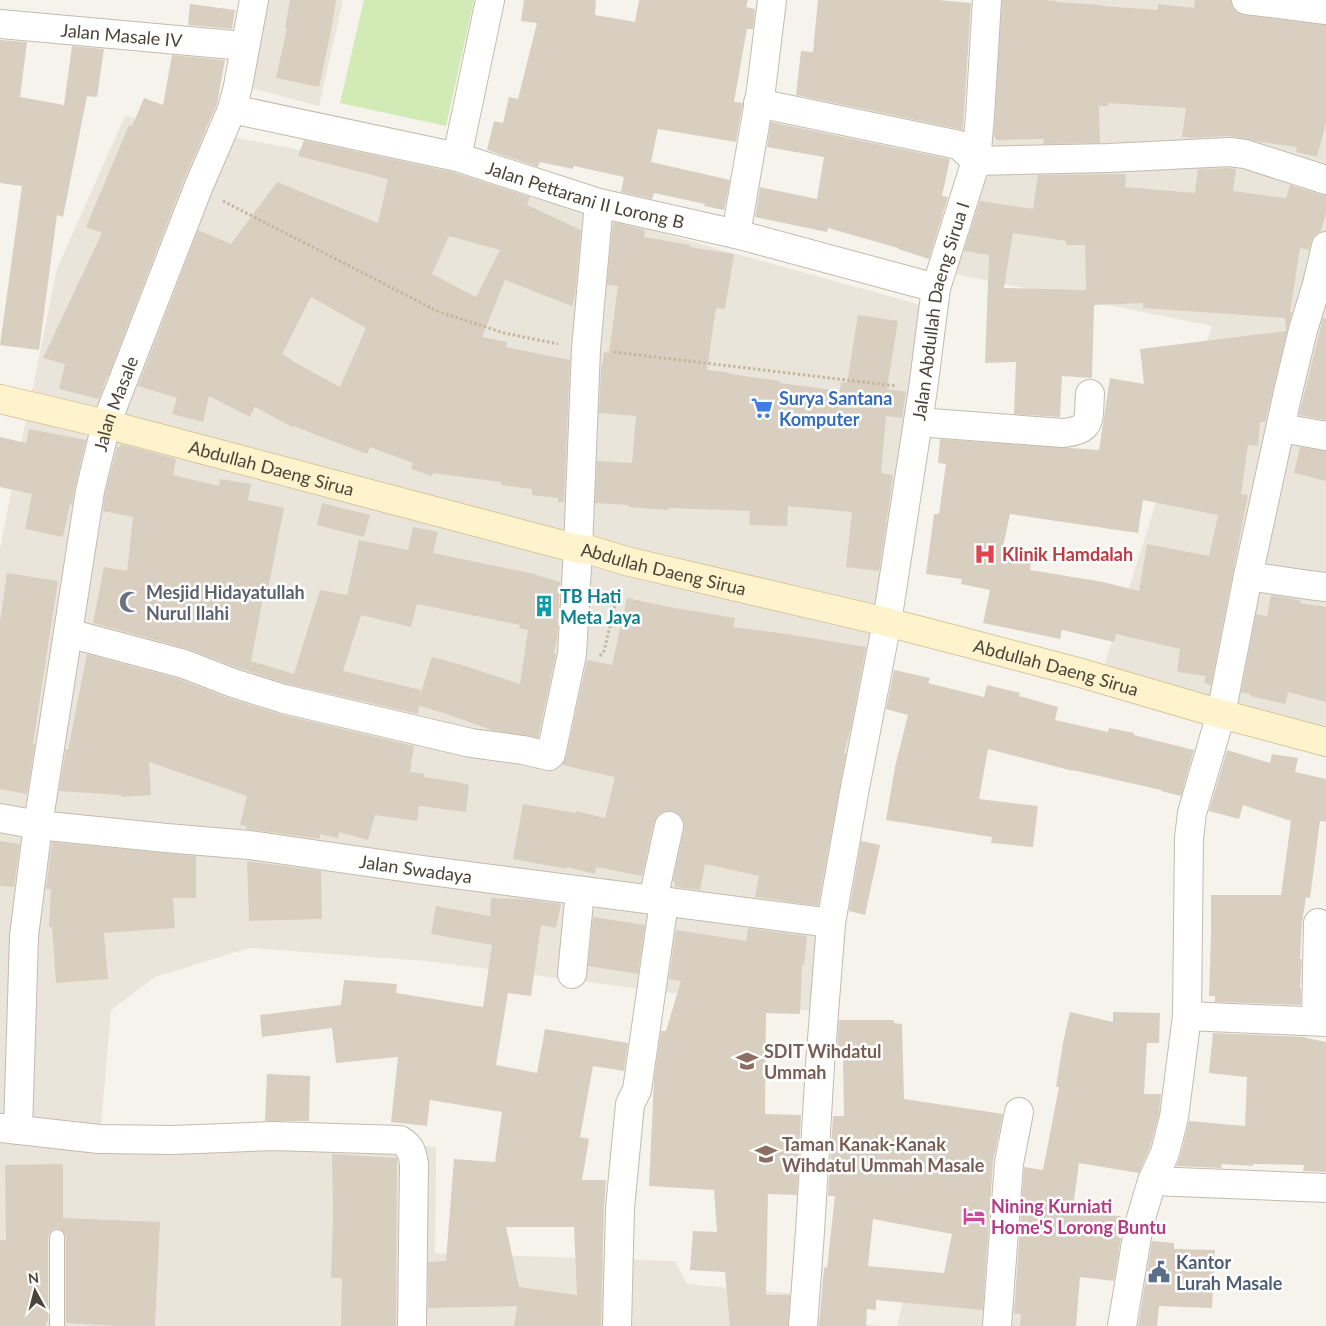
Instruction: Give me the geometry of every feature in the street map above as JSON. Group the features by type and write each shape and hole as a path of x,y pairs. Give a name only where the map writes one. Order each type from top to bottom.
{"main road":[{"name":"Abdullah Daeng Sirua","path":"0,399 106,424 578,549 590,550 626,561 887,622 1074,671 1221,714 1326,742"}],"street":[{"name":"Jalan Masale","path":"9,1129 24,936 38,825 90,491 106,424 198,188 232,109 254,0"},
{"path":"457,156 490,0"},
{"path":"736,234 761,90 772,0"},
{"name":"Jalan Abdullah Daeng Sirua I","path":"802,1326 832,923 854,793 887,622 923,389 936,288 976,161 987,0"},
{"path":"1246,0 1326,10"},
{"name":"Jalan Masale IV","path":"0,24 244,46"},
{"path":"758,103 959,146 976,161 1109,158 1229,152 1245,154 1326,180"},
{"name":"Jalan Pettarani II Lorong B","path":"232,109 457,156 599,203 736,234 936,288"},
{"path":"68,633 184,664 233,683 284,699 471,743 523,750 549,756 553,753 572,654 586,349 599,203"},
{"path":"1122,1326 1139,1225 1152,1181 1165,1153 1174,1117 1187,1016 1189,838 1192,813 1221,714 1248,576 1281,428 1303,330 1326,246"},
{"path":"918,422 1070,432 1081,430 1088,422 1090,394"},
{"path":"1281,428 1326,436"},
{"path":"1248,576 1326,587"},
{"name":"Jalan Swadaya","path":"0,818 38,825 249,845 580,891 832,923"},
{"path":"617,1326 620,1208 630,1104 637,1090 658,901 669,826"},
{"path":"572,974 580,891"},
{"path":"1187,1016 1321,1021 1318,923"},
{"path":"997,1326 1009,1162 1019,1112"},
{"path":"9,1129 99,1139 173,1140 273,1136 400,1140 408,1145 414,1164 412,1326"},
{"path":"1152,1181 1326,1188"}],"lane":[{"path":"57,1237 57,1326"}],"path":[{"path":"198,188 437,311 504,333 586,349 923,389"},
{"path":"594,656 600,656 604,651 626,561"}],"shaded area":[{"path":"262,0 343,0 319,106 242,86"},
{"path":"997,0 1326,0 1326,735 1101,676 1212,326 945,272"},
{"path":"125,116 505,190 921,305 819,1012 426,961 249,948 155,977 111,1010 100,1137 436,1147 435,1253 675,1261 687,1284 798,1294 807,1317 882,1326 0,1326 0,548 57,269"},
{"path":"905,1292 1053,1309 1052,1326 897,1326"}],"green space":[{"path":"364,0 474,0 446,126 340,103"}],"building":[{"path":"290,0 336,0 319,87 276,78 287,28 285,28"},
{"path":"524,0 596,0 595,15 635,22 639,0 748,0 746,7 755,9 753,29 747,29 734,102 743,103 736,142 658,129 651,162 730,180 724,210 654,193 652,199 621,192 624,177 574,166 573,169 540,162 538,167 487,150 494,121 503,123 509,97 518,99 537,23 521,21"},
{"path":"818,0 938,0 971,3 963,130 796,95 801,51 813,52"},
{"path":"1002,0 1045,0 1158,10 1158,4 1194,8 1195,0 1231,0 1236,12 1244,15 1326,25 1326,123 1317,157 1296,152 1297,147 1228,136 1182,137 1186,108 1108,103 1108,106 1099,106 1100,143 1043,144 1044,139 996,140 996,137 994,137"},
{"path":"190,4 235,10 232,29 188,25"},
{"path":"0,40 27,42 20,97 64,105 72,46 104,49 97,97 87,96 63,217 57,215 39,350 0,345 22,186 0,183"},
{"path":"172,55 225,60 217,104 183,182 99,399 59,389 65,364 43,358 102,233 86,227 129,125 132,126 144,98 163,105"},
{"path":"771,122 950,159 942,196 948,197 929,259 828,228 827,232 755,217 760,187 817,199 824,157 767,147"},
{"path":"304,140 453,172 530,197 527,205 581,230 575,297 572,306 505,280 482,337 507,342 506,347 570,360 564,502 558,502 558,498 532,495 532,489 501,485 501,482 433,473 432,476 411,469 413,463 370,447 367,454 292,427 255,407 250,417 209,396 203,422 172,414 177,398 138,386 198,230 231,244 277,182 378,223 388,179 298,156","holes":["449,236 500,250 476,297 432,274","311,297 366,328 340,387 282,354"]},
{"path":"1198,169 1236,169 1233,191 1286,198 1290,185 1326,195 1326,213 1321,231 1314,236 1309,250 1300,248 1290,312 1292,312 1265,422 1260,422 1258,446 1248,445 1241,494 1248,495 1211,685 1204,683 1206,676 1177,672 1180,649 1116,634 1114,642 1062,630 1060,639 983,623 990,590 961,584 962,579 926,574 934,514 939,514 946,464 938,463 940,439 1099,450 1110,378 1144,384 1140,349 1286,331 1285,318 1143,308 1143,303 1094,305 1092,378 1062,376 1060,417 1014,414 1016,362 985,363 989,255 964,251 980,201 1033,209 1038,175 1126,174 1125,187 1195,193","holes":["1013,233 1066,241 1066,245 1085,245 1086,290 1004,288","1143,500 1218,515 1209,556 1147,544 1139,591 1103,582 1030,570 1031,562 1001,556 1010,514 1138,533"]},
{"path":"614,222 645,230 644,237 734,254 725,309 716,308 707,370 840,391 841,382 847,383 858,315 898,321 887,389 906,392 902,418 886,416 881,473 893,475 879,571 846,567 852,512 788,506 787,526 749,525 750,511 668,508 668,510 595,503 597,461 632,463 636,416 599,413 601,366 604,352 609,353 618,286 607,285"},
{"path":"1323,318 1326,319 1326,420 1299,415"},
{"path":"29,429 86,440 63,537 25,529 32,494 0,487 0,437 26,443"},
{"path":"121,444 176,459 173,475 219,486 220,479 251,484 248,500 284,508 266,599 263,598 251,661 294,674 320,590 347,595 359,540 408,550 413,527 438,532 433,553 530,573 560,582 557,638 554,653 556,654 538,738 491,730 419,706 418,714 288,684 188,649 93,623 104,567 127,571 133,517 103,511 105,494 117,447 120,447","holes":["417,604 520,625 519,628 528,630 520,684 432,657 420,696 421,690 343,671 361,615 411,627"]},
{"path":"1300,447 1326,451 1326,481 1294,473"},
{"path":"322,503 370,515 364,537 317,525"},
{"path":"7,573 58,581 27,794 0,789 0,622"},
{"path":"1271,595 1301,600 1300,603 1326,607 1326,702 1288,692 1285,704 1241,692 1256,614 1267,616"},
{"path":"627,598 735,618 733,627 866,647 851,727 844,753 846,754 818,906 755,897 759,876 705,864 700,890 675,887 675,882 673,881 684,822 680,815 672,811 665,811 658,815 654,822 642,876 596,867 595,874 567,867 567,869 513,859 523,804 576,813 576,811 605,818 615,777 562,765 566,757 587,660 612,665"},
{"path":"87,654 179,679 228,698 279,714 414,746 410,772 425,774 424,777 469,785 466,812 419,806 417,821 375,815 368,840 339,832 338,838 320,834 320,839 246,829 246,826 240,825 247,796 149,762 151,795 121,797 121,795 59,791 66,749 68,750"},
{"path":"894,670 930,678 928,683 984,697 987,685 1020,693 1019,696 1058,707 1055,720 1108,732 1109,728 1134,733 1134,735 1194,750 1181,796 988,749 979,799 1038,806 1033,847 991,843 992,837 886,820 895,767 908,715 886,709"},
{"path":"1227,750 1270,763 1272,754 1298,758 1295,772 1326,779 1326,822 1320,821 1310,898 1306,897 1302,923 1300,959 1302,959 1301,1005 1215,1002 1215,996 1209,996 1211,895 1281,895 1291,821 1243,805 1239,819 1209,811"},
{"path":"0,841 20,844 14,887 0,886"},
{"path":"861,841 880,845 865,915 849,911"},
{"path":"52,842 196,856 196,898 173,898 175,928 104,933 108,979 56,983 52,927 49,927 51,889 46,889"},
{"path":"247,861 321,871 322,919 249,921"},
{"path":"491,898 525,899 561,904 556,928 541,925 531,996 508,993 496,1065 537,1073 545,1029 628,1043 624,1071 593,1066 580,1137 589,1139 582,1180 606,1180 601,1326 514,1326 517,1306 428,1308 428,1262 446,1261 454,1159 495,1162 502,1112 430,1100 427,1126 391,1122 398,1057 336,1063 332,1028 262,1037 260,1015 341,1005 344,980 397,984 396,993 483,1007 492,945 431,934 436,906 490,916","holes":["506,1227 574,1227 577,1295 519,1287"]},
{"path":"593,917 645,925 638,974 588,966"},
{"path":"748,928 807,936 804,965 802,965 800,1014 766,1013 765,1114 801,1115 797,1195 768,1194 766,1295 790,1295 788,1326 730,1326 725,1272 690,1270 693,1231 717,1232 714,1190 649,1186 654,1079 661,1031 666,1031 681,981 669,979 676,930 746,941"},
{"path":"1070,1012 1113,1022 1113,1012 1160,1013 1159,1043 1147,1043 1144,1094 1161,1094 1159,1114 1150,1148 1139,1173 1079,1163 1072,1214 1121,1216 1119,1238 1121,1238 1114,1281 1080,1277 1076,1326 1020,1326 1021,1314 1014,1313 1024,1167 1043,1170 1059,1087 1056,1087"},
{"path":"839,1020 894,1020 894,1023 902,1024 904,1099 1003,1114 993,1162 983,1310 876,1300 876,1310 867,1309 866,1326 819,1326 824,1267 827,1268 835,1196 828,1196 833,1116 844,1116 843,1059 836,1059","holes":["873,1219 952,1234 944,1273 868,1266"]},
{"path":"1213,1033 1306,1037 1326,1042 1326,1172 1303,1171 1304,1165 1253,1164 1253,1166 1222,1164 1221,1168 1176,1166 1189,1121 1245,1126 1247,1077 1209,1073"},
{"path":"267,1074 310,1076 309,1121 265,1121"},
{"path":"332,1154 397,1158 396,1326 341,1326 342,1278 331,1278"},
{"path":"63,1164 63,1218 160,1222 155,1326 66,1323 66,1237 64,1232 57,1228 49,1233 48,1237 48,1322 46,1322 46,1326 0,1326 0,1240 6,1240 5,1165"},
{"path":"1152,1241 1174,1243 1174,1249 1215,1250 1212,1308 1159,1306 1157,1326 1138,1326"}],"place":[{"name":"Surya Santana Komputer","path":"762,408"},
{"name":"Klinik Hamdalah","path":"985,554"},
{"name":"Mesjid Hidayatullah Nurul Ilahi","path":"130,602"},
{"name":"TB Hati Meta Jaya","path":"544,606"},
{"name":"SDIT Wihdatul Ummah","path":"747,1061"},
{"name":"Taman Kanak-Kanak Wihdatul Ummah Masale","path":"766,1154"},
{"name":"Nining Kurniati Home'S Lorong Buntu","path":"974,1216"},
{"name":"Kantor Lurah Masale","path":"1159,1272"}]}
